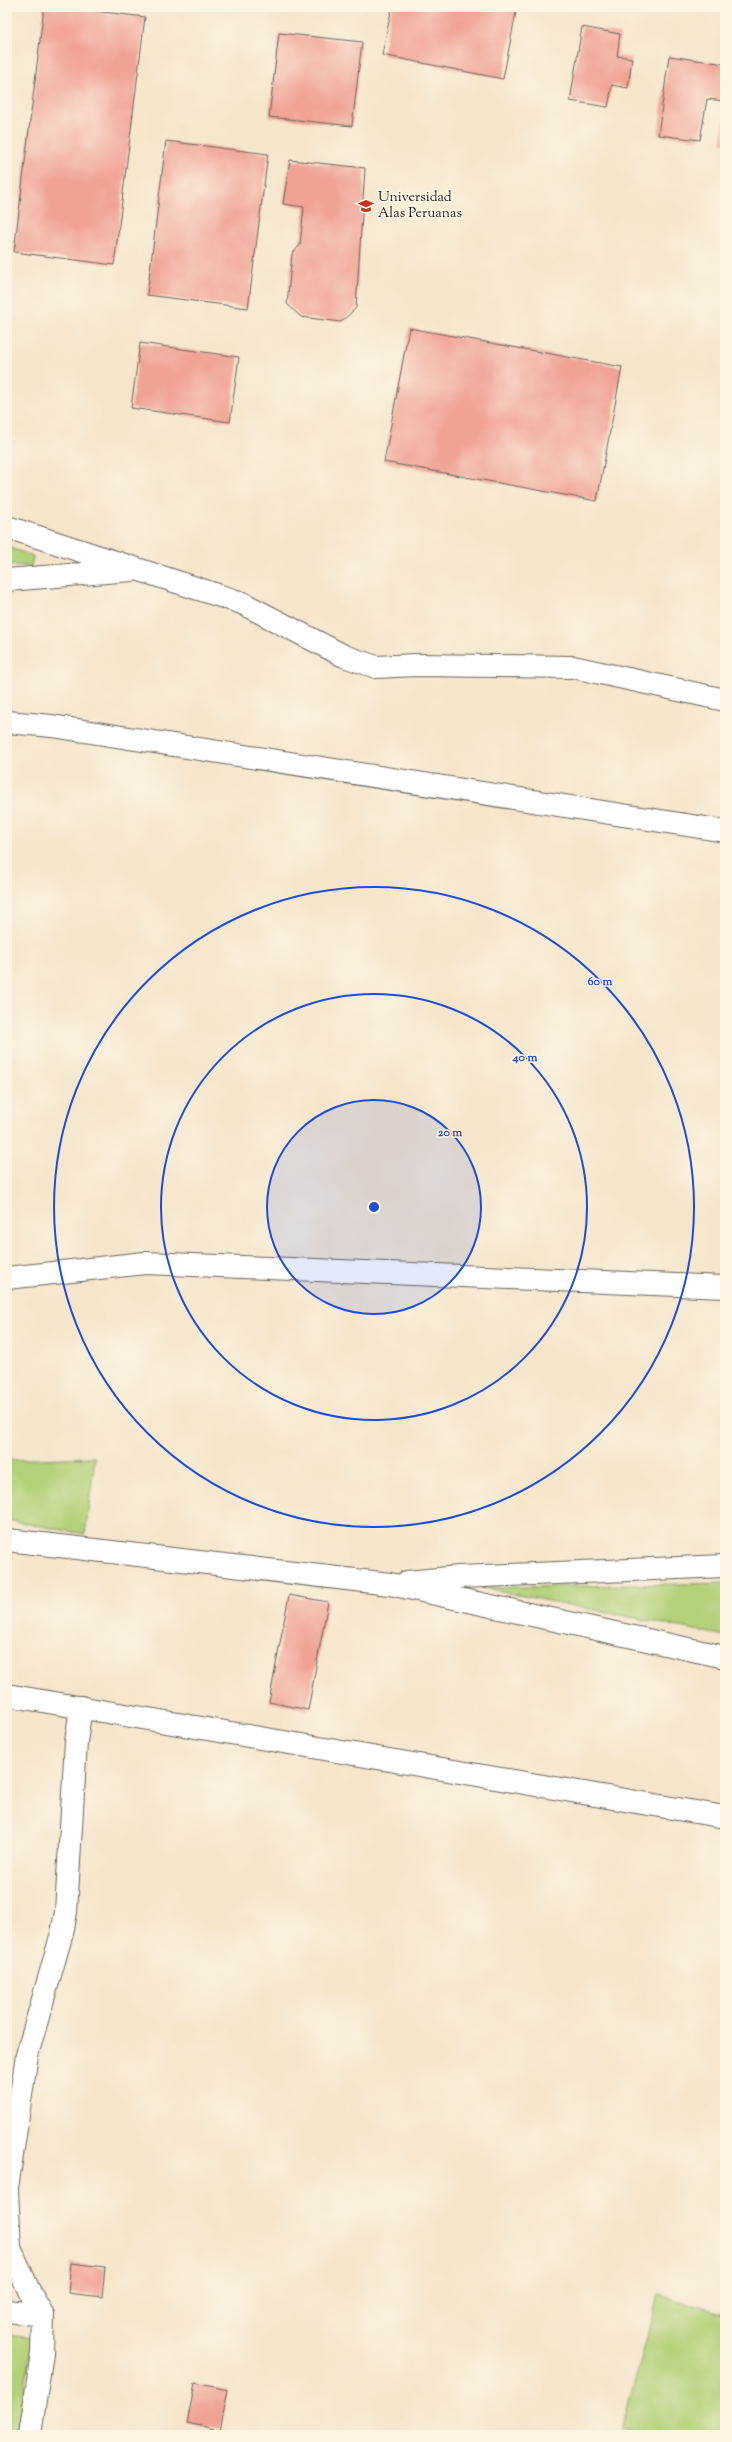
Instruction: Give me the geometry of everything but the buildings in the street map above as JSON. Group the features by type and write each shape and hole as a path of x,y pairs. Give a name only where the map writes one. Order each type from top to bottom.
{"street":[{"path":"7,527 242,603 344,656 376,667 573,667 725,700"},
{"path":"7,580 37,579 69,574 107,573 136,569"},
{"path":"7,722 52,726 725,831"},
{"path":"7,1278 145,1263 725,1287"},
{"path":"7,1540 390,1584 725,1657"},
{"path":"390,1584 459,1576 725,1566"},
{"path":"7,1695 725,1818"},
{"path":"30,2435 42,2353 43,2316 31,2295 10,2248 7,2189 15,2084 28,2055 64,1919 76,1742 81,1708"},
{"path":"7,2310 43,2316"}],"green space":[{"path":"7,547 33,556 31,567 7,564"},
{"path":"95,1457 85,1534 7,1520 7,1460"},
{"path":"725,1583 725,1636 483,1588"},
{"path":"659,2295 725,2314 725,2435 637,2435 621,2430"},
{"path":"7,2335 33,2338 17,2435 7,2435"}],"place":[{"name":"Universidad Alas Peruanas","path":"366,206"}]}
